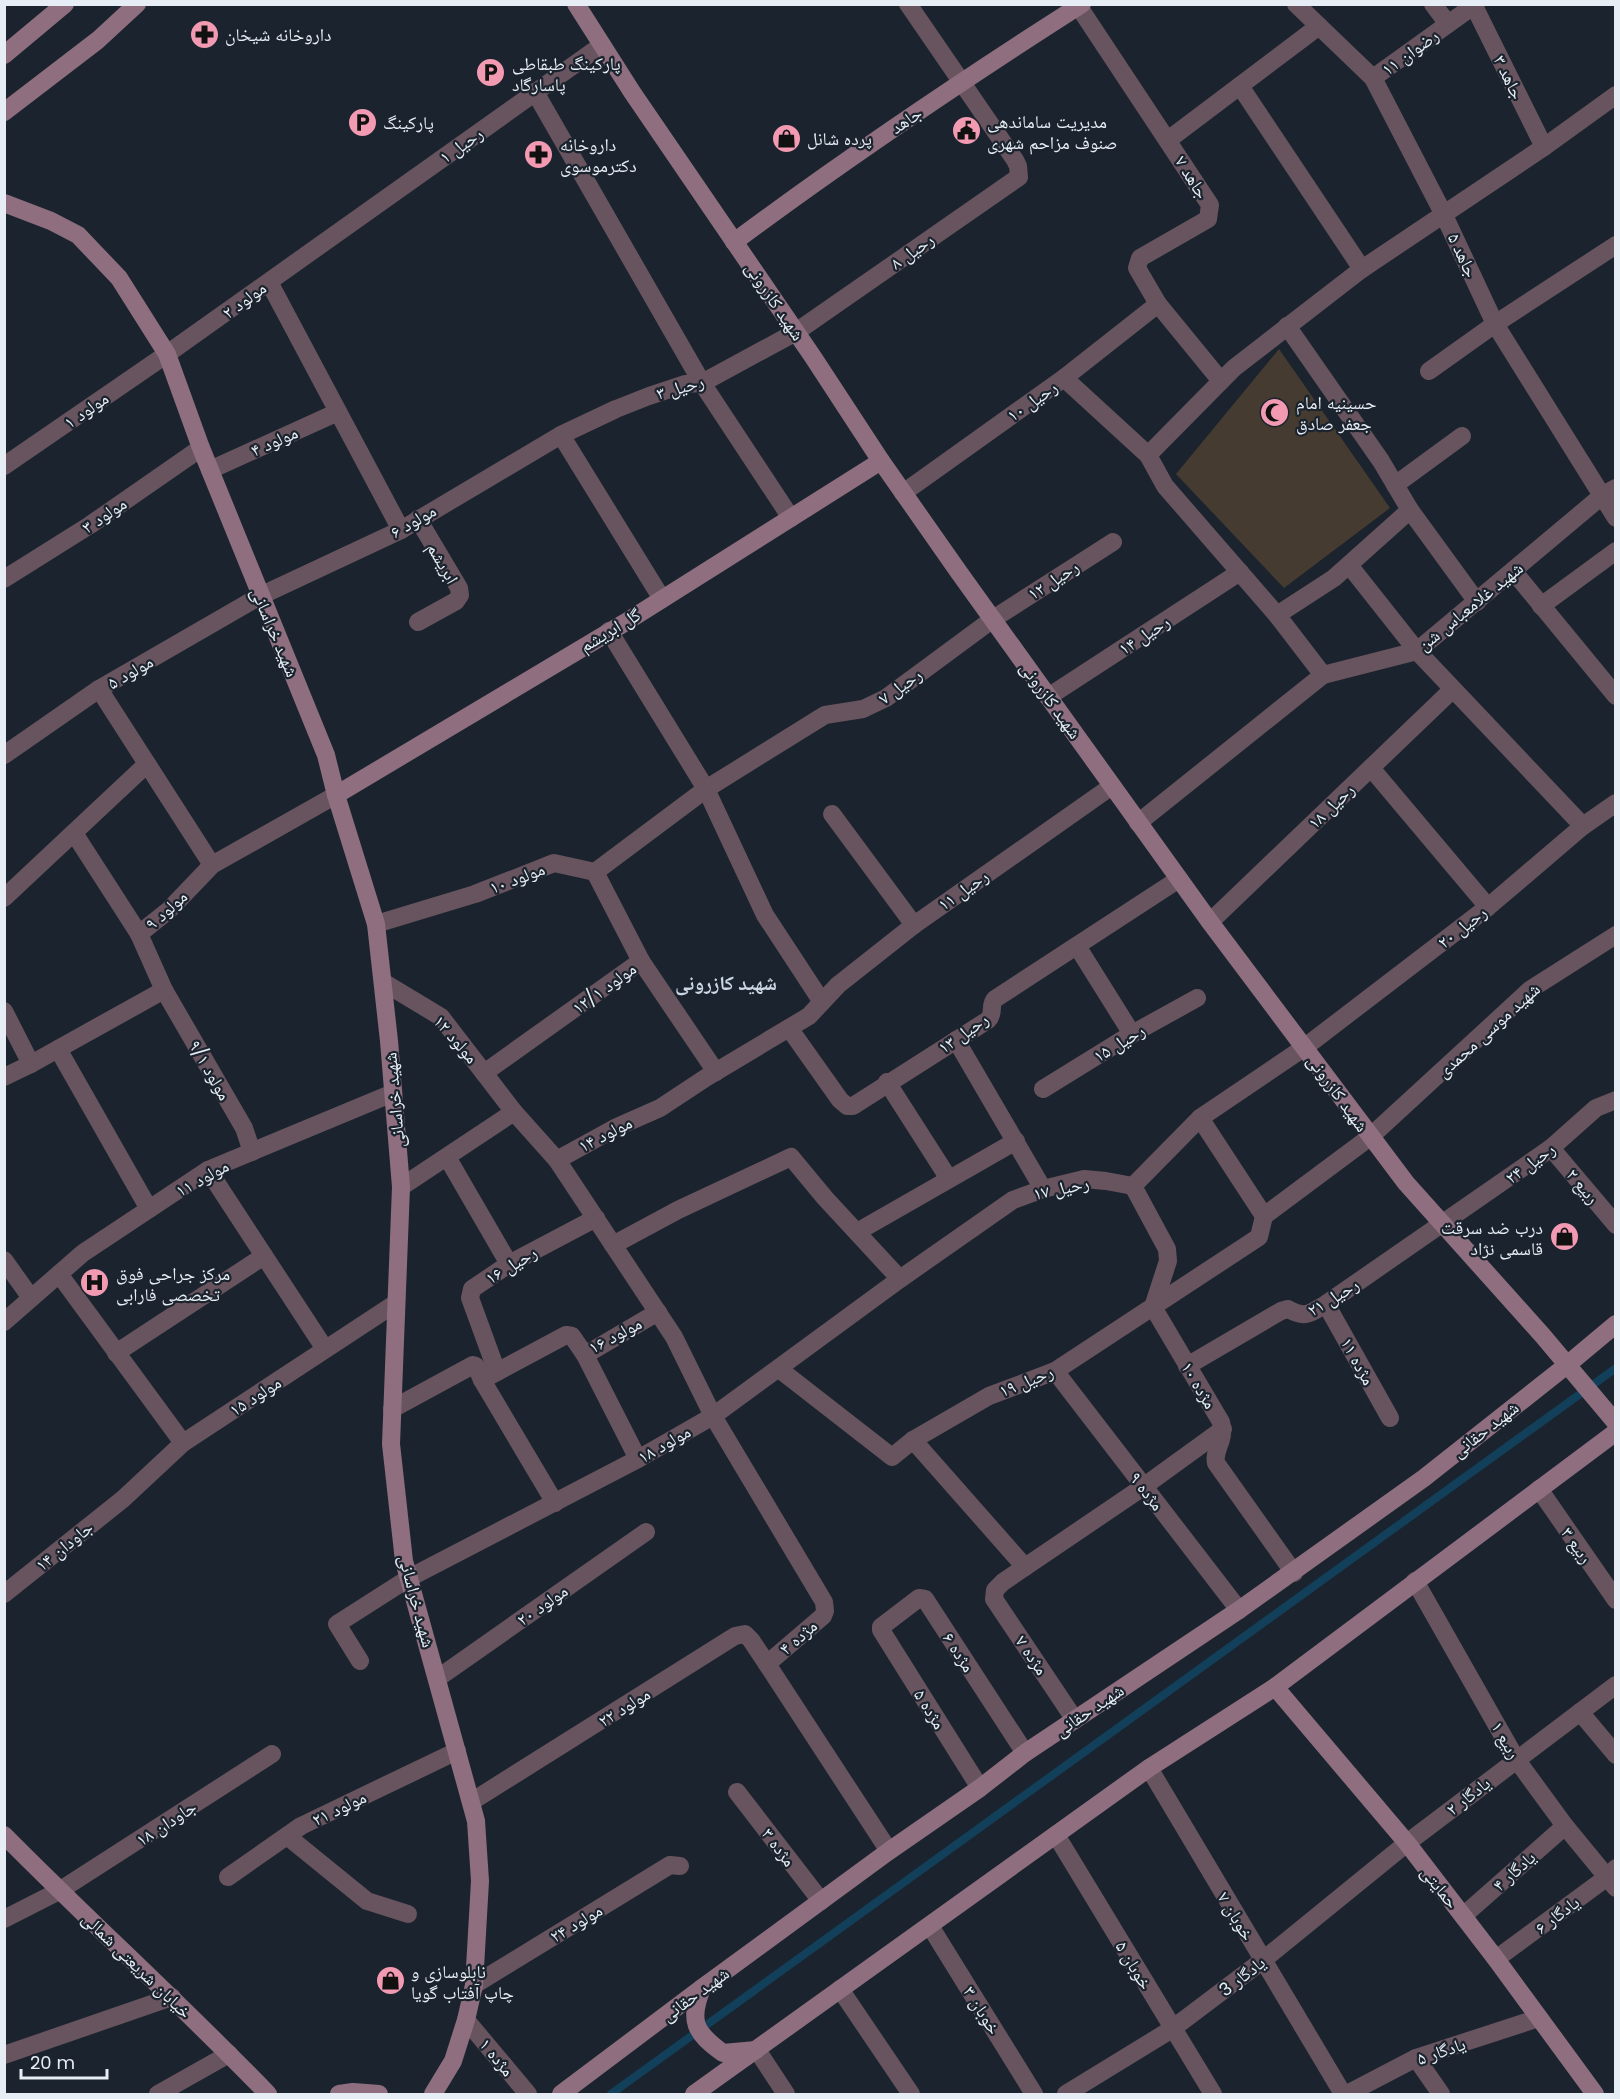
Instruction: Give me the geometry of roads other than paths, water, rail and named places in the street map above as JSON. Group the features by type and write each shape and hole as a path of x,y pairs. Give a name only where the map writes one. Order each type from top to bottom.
{"street":[{"path":"6,51 65,4"},
{"path":"4,112 98,40 137,4"},
{"name":"شهید کازرونی","path":"576,4 903,493 1210,922 1406,1183 1616,1423"},
{"path":"908,4 962,82"},
{"name":"جاهد ۵","path":"1296,4 1373,78 1443,213 1495,324 1609,491 1616,518"},
{"path":"1433,4 1448,24"},
{"name":"جاهد","path":"734,242 821,177 1079,5"},
{"name":"جاهد ۷","path":"1079,5 1210,205 1208,219 1140,258 1137,268 1158,304 1221,381"},
{"name":"رضوان ۱۱","path":"1373,78 1475,5"},
{"name":"جاهد ۳","path":"1475,5 1544,147"},
{"path":"1168,140 1319,26"},
{"name":"رحیل ۱","path":"320,245 602,45"},
{"name":"رحیل ۸","path":"796,332 1019,177 1018,166 962,82"},
{"path":"1240,86 1362,269"},
{"path":"535,92 702,383 791,518"},
{"path":"1149,455 1234,368 1362,269 1544,147 1616,95"},
{"name":"شهید خراسانی","path":"4,203 51,220 78,235 119,278 167,354 201,448 326,755 376,924 401,1187 391,1444 404,1561 476,1821 480,1881 474,1985 453,2061 433,2094"},
{"name":"مولود ۲","path":"167,354 320,245"},
{"path":"1429,371 1495,324 1616,245"},
{"path":"269,282 401,530"},
{"name":"رحیل ۱۰","path":"903,493 1064,378 1158,304"},
{"path":"1287,327 1395,484 1410,510 1477,602"},
{"name":"رحیل ۳","path":"561,435 649,396 685,384 702,383 796,332"},
{"name":"مولود ۱","path":"4,466 167,354"},
{"path":"1064,378 1149,455 1165,486 1277,615 1323,675"},
{"name":"مولود ۴","path":"210,470 338,412"},
{"path":"561,435 662,599"},
{"name":"مولود ۶","path":"260,596 401,530 561,435"},
{"path":"1395,484 1462,436"},
{"name":"مولود ۳","path":"4,579 90,525 201,448"},
{"name":"گل ابریشم","path":"336,795 662,599 882,461"},
{"name":"شهید غلامعباس شن","path":"1138,823 1323,675 1418,651 1609,491"},
{"path":"1277,615 1334,578 1410,510"},
{"name":"ابریشم","path":"417,519 459,588 460,595 456,601 418,622"},
{"name":"رحیل ۱۲","path":"993,619 1113,542"},
{"path":"1541,606 1616,551"},
{"path":"1349,565 1452,690 1583,826"},
{"name":"رحیل ۱۴","path":"1048,697 1240,572"},
{"path":"1514,572 1616,696"},
{"name":"مولود ۵","path":"4,755 99,689 260,596"},
{"name":"رحیل ۷","path":"706,789 825,715 863,710 875,705 993,619"},
{"path":"609,631 706,789 765,915 822,1002"},
{"path":"99,689 212,865"},
{"name":"رحیل ۱۸","path":"1210,922 1452,690"},
{"path":"4,898 147,764"},
{"path":"1371,768 1488,907"},
{"name":"رحیل ۱۱","path":"822,1002 838,984 914,925 1112,786"},
{"path":"595,872 706,789"},
{"name":"مولود ۹","path":"164,990 139,934 170,910 212,865 336,795"},
{"name":"رحیل ۲۰","path":"1305,1047 1488,907 1583,826 1616,803"},
{"path":"832,814 914,925"},
{"path":"74,833 139,934"},
{"name":"مولود ۱۰","path":"376,924 475,894 554,863 595,872"},
{"name":"مولود ۱۲/۱","path":"484,1073 642,961 595,872"},
{"name":"رحیل ۱۳","path":"789,1028 840,1100 848,1106 853,1106 887,1082 992,1017 992,1006 995,999 1179,879"},
{"name":"شهید موسی محمدی","path":"1370,1137 1531,988 1616,935"},
{"path":"1077,946 1132,1034"},
{"path":"642,961 716,1072"},
{"name":"مولود ۱۲","path":"382,982 441,1017 514,1112"},
{"path":"4,1077 32,1064 164,990"},
{"name":"مولود ۹/۱","path":"164,990 244,1128 252,1152"},
{"name":"رحیل ۱۵","path":"1043,1089 1132,1034 1197,998"},
{"name":"مولود ۱۴","path":"514,1112 557,1160 617,1127 660,1108 809,1016 822,1002"},
{"path":"4,1011 32,1064"},
{"path":"956,1040 1043,1189"},
{"path":"1153,1307 1168,1261 1167,1249 1133,1186 1200,1119 1305,1047"},
{"path":"58,1049 149,1209"},
{"path":"887,1082 949,1179"},
{"name":"مولود ۱۱","path":"4,1322 84,1252 208,1170 393,1093"},
{"name":"رحیل ۲۴","path":"1443,1224 1551,1148 1596,1108 1616,1100"},
{"path":"401,1187 514,1112"},
{"path":"1200,1119 1264,1216"},
{"name":"رحیل ۱۹","path":"779,1369 892,1457 913,1440 989,1396 1055,1371 1259,1237 1264,1216 1370,1137"},
{"path":"857,1232 1016,1141"},
{"name":"ربیع ۲","path":"1551,1148 1616,1225"},
{"path":"447,1157 508,1264"},
{"path":"613,1245 678,1210 791,1157 900,1279"},
{"name":"مژده ۴","path":"557,1160 674,1337 713,1416 824,1602 823,1616 767,1664 889,1851"},
{"path":"208,1170 325,1349"},
{"name":"رحیل ۱۷","path":"900,1279 1013,1200 1043,1189 1084,1179 1106,1180 1133,1186"},
{"name":"رحیل ۱۶","path":"490,1376 470,1294 472,1289 508,1264 596,1218"},
{"name":"رحیل ۲۱","path":"1187,1366 1281,1311 1288,1309 1300,1316 1326,1304 1443,1224"},
{"path":"116,1353 264,1256"},
{"path":"4,1260 31,1298"},
{"path":"59,1274 183,1443"},
{"name":"مولود ۱۸","path":"360,1660 337,1624 409,1578 638,1459 713,1416 900,1279"},
{"name":"مولود ۱۵","path":"123,1499 183,1443 396,1303"},
{"name":"مژده ۱۱","path":"1326,1304 1390,1418"},
{"name":"مژده ۱۰","path":"1153,1307 1221,1422 1224,1435 1215,1458 1216,1463 1294,1573"},
{"name":"مولود ۱۶","path":"490,1376 569,1334 585,1355 658,1312"},
{"name":"شهید حقانی","path":"561,2094 702,1988 889,1851 980,1788 1025,1753 1294,1573 1424,1478 1616,1324"},
{"path":"585,1355 638,1459"},
{"path":"392,1408 473,1365 476,1366 490,1376 555,1503"},
{"name":"مژده ۹","path":"1055,1371 1239,1610"},
{"path":"913,1440 1025,1567 1143,1487 1223,1429"},
{"path":"694,2094 1149,1768 1275,1688 1616,1432"},
{"name":"ربیع ۳","path":"1539,1489 1616,1600"},
{"name":"جاودان ۱۴","path":"8,1586 123,1499"},
{"name":"مولود ۲۰","path":"438,1678 646,1532"},
{"name":"مژده ۷","path":"1025,1567 995,1590 994,1599 1075,1720"},
{"name":"ربیع ۱","path":"1415,1581 1516,1759 1565,1826 1612,1878"},
{"name":"مژده ۶","path":"880,1630 919,1598 925,1599 1025,1753"},
{"name":"مژده ۵","path":"880,1630 980,1788"},
{"name":"مولود ۲۲","path":"471,1802 735,1636 745,1634 767,1664"},
{"name":"یادگار ۲","path":"1407,1843 1616,1685"},
{"name":"حمایتی","path":"1275,1688 1407,1843 1595,2094"},
{"path":"1580,1712 1616,1755"},
{"name":"مولود ۲۱","path":"228,1877 301,1826 457,1751"},
{"name":"جاودان ۱۸","path":"4,1919 59,1891 272,1754"},
{"name":"خوبان ۷","path":"1149,1768 1262,1960 1345,2094"},
{"name":"مژده ۳","path":"737,1792 821,1901"},
{"name":"یادگار ۴","path":"1463,1917 1565,1826"},
{"name":"خیابان شریعتی شمالی","path":"4,1835 59,1891 172,1997 268,2094"},
{"name":"خوبان ۵","path":"1056,1835 1213,2094"},
{"path":"287,1836 367,1901 408,1914"},
{"name":"یادگار 3","path":"1066,2094 1172,2029 1407,1843"},
{"name":"مولود ۲۴","path":"474,1985 670,1865 680,1866"},
{"name":"یادگار ۶","path":"1496,1959 1612,1878"},
{"name":"خوبان ۳","path":"930,1926 1034,2094"},
{"path":"702,1988 695,2006 694,2021 705,2040 723,2053 757,2050"},
{"path":"840,1989 910,2094"},
{"path":"4,2055 172,1997"},
{"name":"یادگار ۵","path":"1345,2094 1416,2058 1539,2018"},
{"name":"مژده ۱","path":"466,2020 528,2094"},
{"path":"757,2050 786,2094"},
{"path":"158,2094 229,2054"},
{"path":"1416,2058 1441,2094"},
{"path":"339,2094 352,2092 379,2094"}],"waterway":[{"path":"611,2094 1616,1368"}],"place":[{"name":"داروخانه شیخان","path":"204,34"},
{"name":"پارکینگ طبقاطی پاسارگاد","path":"491,73"},
{"name":"پارکینگ","path":"362,122"},
{"name":"مدیریت ساماندهی صنوف مزاحم شهری","path":"966,131"},
{"name":"پرده شانل","path":"786,138"},
{"name":"داروخانه دکترموسوی","path":"539,154"},
{"name":"حسینیه امام جعفر صادق","path":"1275,412"},
{"name":"درب ضد سرقت قاسمی نژاد","path":"1564,1237"},
{"name":"مرکز جراحی فوق تخصصی فارابی","path":"95,1283"},
{"name":"نابلوسازی و چاپ آفتاب گویا","path":"390,1981"}],"district":[{"name":"شهید کازرونی","path":"726,983"}]}
